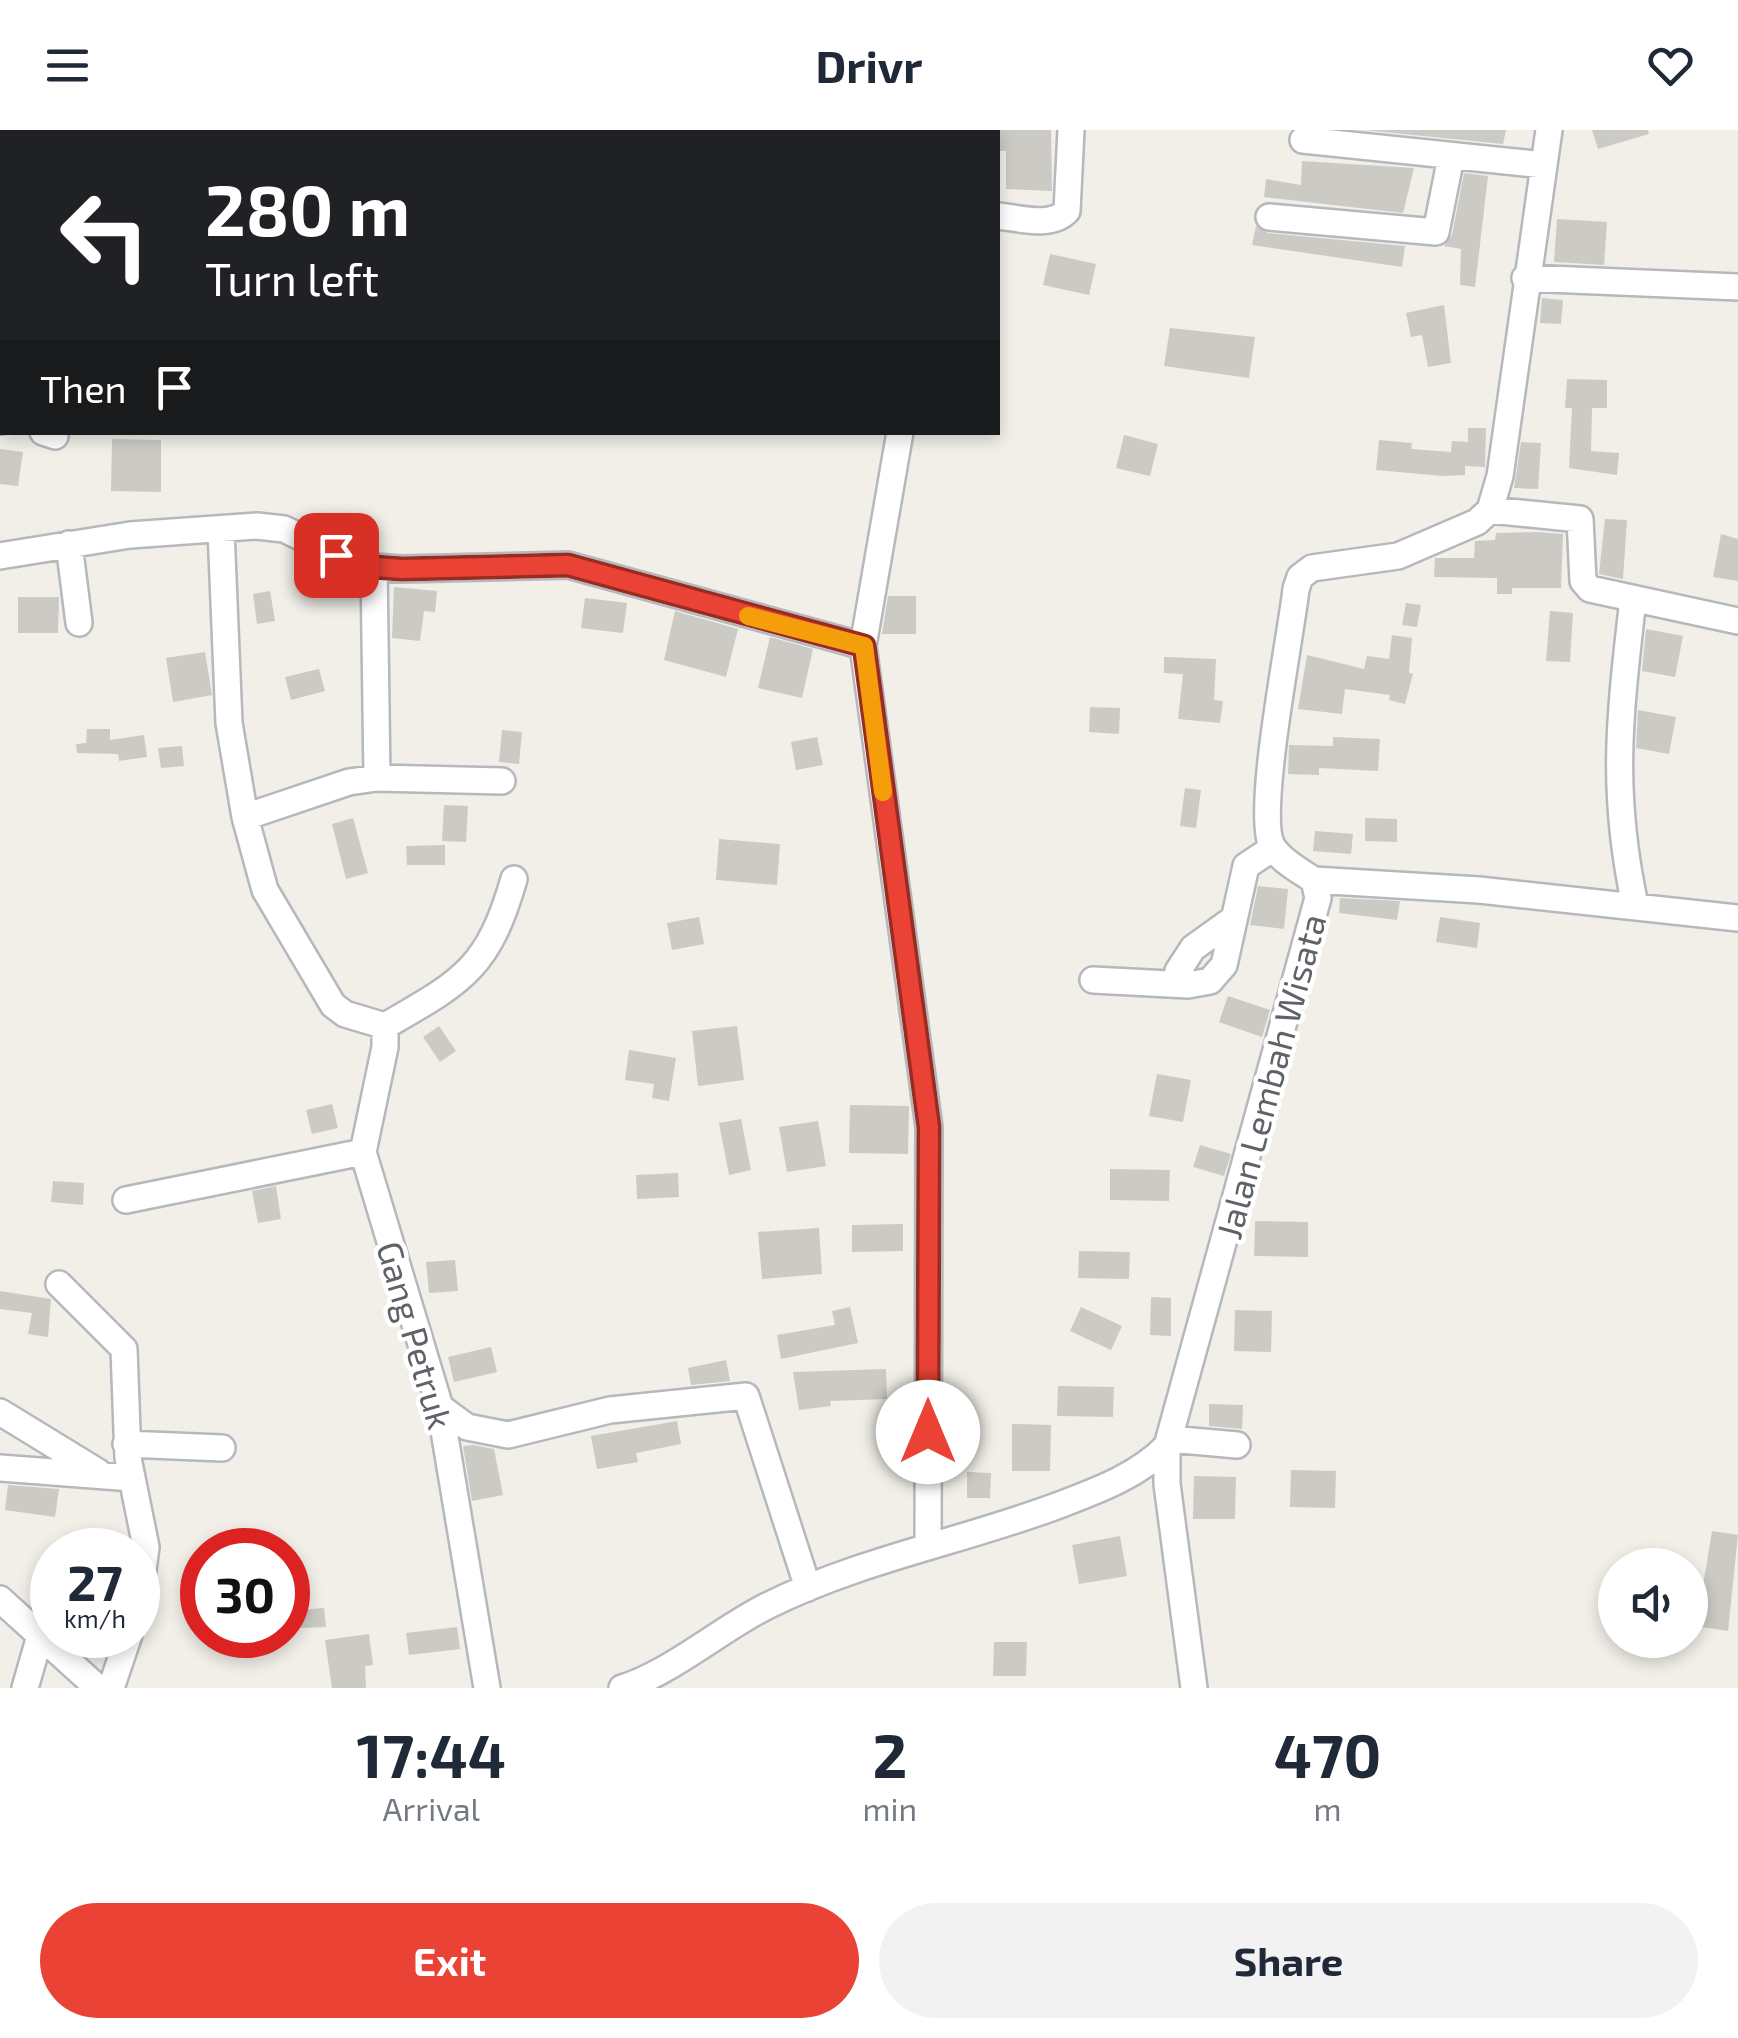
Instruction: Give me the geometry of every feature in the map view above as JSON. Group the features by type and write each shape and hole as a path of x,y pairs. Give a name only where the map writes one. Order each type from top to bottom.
{"street":[{"path":"1000,216 1054,221 1067,211 1071,130"},
{"path":"1094,980 1203,984 1218,974 1228,953 1246,866 1273,848 1270,782 1300,577 1326,564 1410,552 1477,522 1490,510 1500,476 1525,278 1549,130"},
{"path":"1303,140 1544,165"},
{"path":"1270,217 1436,232 1451,156"},
{"path":"1525,278 1738,287"},
{"path":"899,435 864,646 929,1127 928,1547"},
{"path":"1490,510 1580,519 1584,584 1738,621"},
{"path":"0,556 130,535 257,526 284,530 360,566 568,565 864,646"},
{"path":"221,530 229,723 246,817 270,901 322,991 345,1014 385,1026 450,989 472,970 498,926 514,878"},
{"path":"68,544 80,623"},
{"path":"374,567 377,778"},
{"path":"1633,598 1616,756 1620,829 1635,905"},
{"path":"246,817 349,782 377,778 502,781"},
{"name":"Jalan Lembah Wisata","path":"1194,1688 1159,1453 1318,898 1314,880 1273,848"},
{"path":"1314,880 1635,905 1738,918"},
{"path":"1181,982 1178,971 1184,959 1232,920"},
{"name":"Gang Petruk","path":"385,1026 385,1046 363,1152 440,1407 487,1688"},
{"path":"126,1200 363,1152"},
{"path":"59,1284 124,1350 126,1444 142,1528"},
{"path":"440,1407 467,1427 508,1435 610,1410 746,1396 808,1588"},
{"path":"0,1412 102,1475"},
{"path":"126,1444 222,1448"},
{"path":"622,1688 645,1680 751,1615 808,1588 1013,1523 1092,1493 1159,1453 1236,1445"},
{"path":"0,1468 132,1478"},
{"path":"0,1600 30,1627"},
{"path":"25,1688 34,1658"},
{"path":"65,1658 98,1688"},
{"path":"111,1688 121,1658"}],"building":[{"path":"1000,130 1051,130 1052,191 1006,189 1006,151 1000,151"},
{"path":"1364,130 1506,130 1503,144"},
{"path":"1592,130 1648,130 1649,134 1598,149"},
{"path":"1302,161 1414,168 1403,213 1264,197 1266,179 1301,185"},
{"path":"1464,173 1488,176 1475,287 1460,285 1461,249 1444,246 1452,235"},
{"path":"1557,219 1607,222 1604,265 1554,262"},
{"path":"1256,226 1268,233 1405,246 1402,267 1252,245"},
{"path":"1050,254 1096,264 1089,295 1043,285"},
{"path":"1542,298 1563,300 1561,324 1540,323"},
{"path":"1444,305 1451,363 1428,367 1422,335 1411,337 1406,313"},
{"path":"1170,328 1255,337 1249,378 1164,366"},
{"path":"1567,379 1607,380 1607,408 1592,408 1591,451 1619,453 1617,475 1569,468 1572,408 1565,408"},
{"path":"1468,428 1486,428 1485,467 1465,466 1465,475 1443,476 1376,470 1379,440 1412,443 1411,449 1451,452 1452,441 1468,442"},
{"path":"1124,435 1158,444 1150,476 1116,468"},
{"path":"112,439 161,440 161,492 111,491"},
{"path":"1521,442 1541,443 1538,489 1514,488"},
{"path":"0,449 23,452 18,486 0,484"},
{"path":"1605,519 1627,520 1623,579 1599,574"},
{"path":"1496,533 1563,534 1561,588 1512,588 1512,594 1497,594 1497,578 1434,577 1435,558 1474,558 1475,541 1495,540"},
{"path":"1721,534 1738,539 1738,581 1713,577"},
{"path":"394,587 437,591 435,612 424,611 420,641 392,638"},
{"path":"270,591 275,621 257,624 253,594"},
{"path":"888,596 916,596 916,634 882,634"},
{"path":"18,597 59,597 58,633 18,633"},
{"path":"585,598 627,603 623,633 581,628"},
{"path":"1406,603 1421,605 1417,627 1402,625"},
{"path":"675,611 738,629 726,677 664,660"},
{"path":"1550,611 1573,613 1570,662 1546,661"},
{"path":"1646,629 1683,636 1675,677 1642,671"},
{"path":"1392,635 1412,638 1409,673 1413,674 1405,704 1389,700 1390,695 1345,689 1342,714 1298,709 1307,655 1364,669 1367,656 1389,659"},
{"path":"770,637 813,649 802,698 758,688"},
{"path":"205,652 212,695 173,702 166,658"},
{"path":"1164,657 1216,659 1214,700 1223,701 1220,723 1178,719 1183,674 1164,673"},
{"path":"319,669 325,691 291,700 285,677"},
{"path":"1090,707 1120,708 1119,734 1089,732"},
{"path":"1638,710 1676,717 1669,754 1636,748"},
{"path":"87,729 110,729 110,740 144,735 147,757 119,761 118,754 77,753 76,744 86,743"},
{"path":"502,730 522,732 519,764 499,762"},
{"path":"817,737 823,765 796,770 791,742"},
{"path":"1333,737 1380,739 1378,771 1319,768 1319,775 1288,774 1289,745 1333,746"},
{"path":"182,746 184,766 161,768 158,748"},
{"path":"1185,788 1201,790 1196,828 1180,826"},
{"path":"444,805 468,806 466,842 442,841"},
{"path":"353,818 368,873 346,879 332,824"},
{"path":"1365,818 1397,819 1397,842 1365,841"},
{"path":"1315,831 1353,834 1351,854 1313,851"},
{"path":"719,839 780,844 777,885 716,880"},
{"path":"445,845 445,865 407,865 406,846"},
{"path":"1258,886 1288,889 1284,929 1250,925"},
{"path":"1340,898 1400,901 1397,920 1339,913"},
{"path":"699,917 704,944 672,950 667,923"},
{"path":"1440,917 1480,923 1477,948 1436,942"},
{"path":"1228,996 1270,1010 1262,1037 1219,1022"},
{"path":"439,1026 456,1051 440,1062 423,1037"},
{"path":"737,1026 744,1080 698,1086 692,1031"},
{"path":"629,1050 676,1058 669,1101 652,1098 654,1084 625,1080"},
{"path":"1157,1074 1191,1080 1183,1122 1149,1116"},
{"path":"332,1104 338,1128 312,1134 306,1110"},
{"path":"850,1105 909,1106 908,1154 849,1153"},
{"path":"741,1119 751,1170 729,1175 719,1123"},
{"path":"818,1121 826,1166 787,1172 779,1127"},
{"path":"1200,1145 1231,1154 1224,1176 1193,1167"},
{"path":"1110,1169 1170,1170 1169,1201 1110,1200"},
{"path":"678,1173 679,1197 637,1199 636,1175"},
{"path":"53,1181 84,1183 83,1205 51,1202"},
{"path":"276,1186 281,1219 258,1223 252,1191"},
{"path":"1255,1221 1308,1222 1308,1257 1254,1256"},
{"path":"903,1224 903,1251 852,1252 852,1225"},
{"path":"819,1228 822,1274 762,1279 758,1232"},
{"path":"1079,1251 1130,1252 1129,1279 1078,1278"},
{"path":"455,1260 458,1291 429,1293 426,1262"},
{"path":"0,1291 51,1299 48,1337 28,1334 32,1313 0,1309"},
{"path":"1151,1297 1171,1298 1171,1336 1150,1335"},
{"path":"850,1307 858,1343 781,1359 777,1335 835,1325 832,1311"},
{"path":"1081,1307 1122,1326 1111,1350 1070,1331"},
{"path":"1235,1310 1272,1311 1271,1352 1234,1351"},
{"path":"491,1347 497,1372 454,1382 448,1357"},
{"path":"726,1360 730,1381 691,1385 688,1368"},
{"path":"886,1369 887,1399 830,1401 831,1406 799,1410 793,1372"},
{"path":"1058,1386 1114,1387 1113,1417 1057,1416"},
{"path":"1209,1404 1243,1405 1242,1429 1209,1426"},
{"path":"677,1421 681,1444 636,1453 638,1462 597,1469 591,1436"},
{"path":"1012,1424 1051,1425 1050,1471 1012,1471"},
{"path":"463,1446 494,1449 503,1495 472,1501"},
{"path":"1291,1470 1336,1471 1335,1508 1290,1507"},
{"path":"967,1472 991,1473 990,1498 967,1498"},
{"path":"1194,1476 1236,1477 1235,1519 1193,1519"},
{"path":"8,1485 59,1489 55,1517 5,1510"},
{"path":"1712,1531 1738,1535 1728,1631 1708,1628"},
{"path":"1120,1536 1127,1576 1079,1584 1072,1545"},
{"path":"324,1608 326,1627 310,1628 310,1609"},
{"path":"457,1627 460,1649 409,1655 406,1633"},
{"path":"369,1634 373,1665 365,1666 366,1688 332,1688 325,1640"},
{"path":"994,1642 1027,1642 1026,1676 993,1676"}],"slow traffic":[{"path":"748,616 864,646 883,792"}],"route":[{"path":"336,555 360,566 402,569 523,563 568,565 864,646 929,1127 928,1432"}]}
